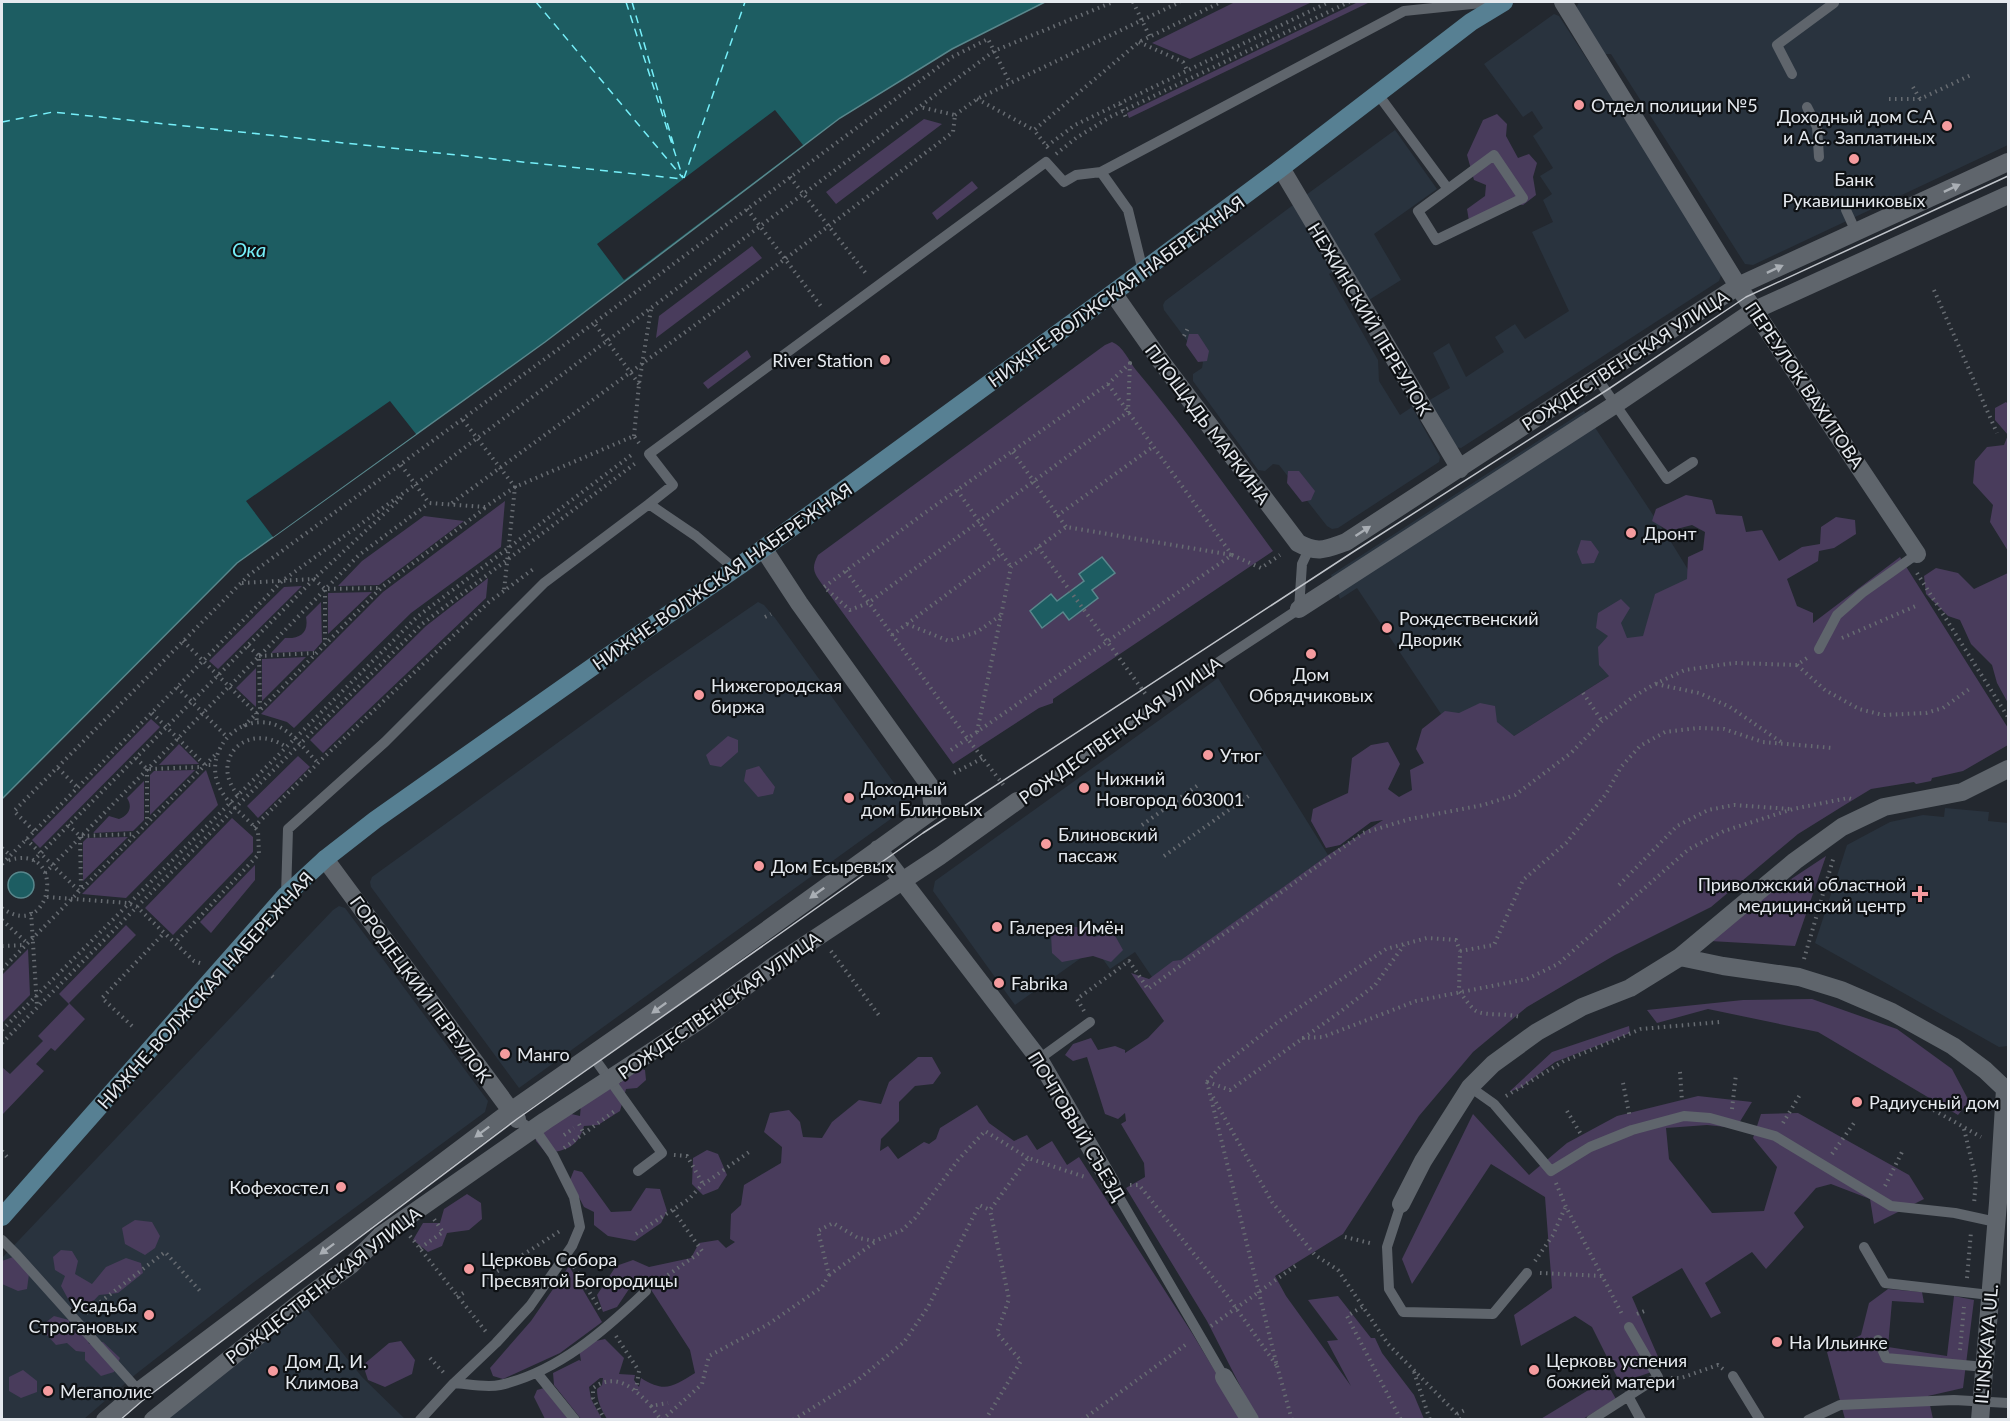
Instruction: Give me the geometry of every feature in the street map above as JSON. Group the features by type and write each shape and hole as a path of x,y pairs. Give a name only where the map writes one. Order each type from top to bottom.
{"main road":[{"name":"НИЖНЕ-ВОЛЖСКАЯ НАБЕРЕЖНАЯ","path":"2,1217 286,895 325,859 375,820 764,548 1113,294 1471,22 1504,2"}],"street":[{"name":"ПЕРЕУЛОК ВАХИТОВА","path":"1563,2 1738,285 1912,556"},
{"name":"РОЖДЕСТВЕНСКАЯ УЛИЦА","path":"1309,549 1322,550 1346,542 1738,285 2008,162"},
{"name":"НЕЖИНСКИЙ ПЕРЕУЛОК","path":"1281,168 1460,469"},
{"name":"РОЖДЕСТВЕНСКАЯ УЛИЦА","path":"1299,609 1616,404 1755,310 2008,195"},
{"name":"ПЛОЩАДЬ МАРКИНА","path":"1113,294 1298,543 1309,549"},
{"name":"РОЖДЕСТВЕНСКАЯ УЛИЦА","path":"105,1419 139,1391 592,1055 933,810 930,786 799,603 764,548"},
{"path":"1401,1204 1423,1161 1470,1087 1493,1064 1537,1032 1582,1007 1630,988 1680,957 1795,861 1842,827 1884,807 1962,792 2008,769"},
{"name":"РОЖДЕСТВЕНСКАЯ УЛИЦА","path":"153,1419 351,1264 380,1236 532,1130 700,1020 775,965 1017,801"},
{"name":"ПОЧТОВЫЙ СЪЕЗД","path":"878,849 1039,1059 1112,1185"},
{"name":"ГОРОДЕЦКИЙ ПЕРЕУЛОК","path":"325,859 514,1115"},
{"path":"1680,957 1722,966 1799,976 1841,990 1892,1012 1953,1046 2007,1089"},
{"name":"IL'INSKAYA UL.","path":"1980,1419 2007,1089"},
{"name":"ПОЧТОВЫЙ СЪЕЗД","path":"1224,1377 1250,1419"}],"lane":[{"path":"286,895 288,829 385,742 544,583 673,485 649,454 1046,162 1064,182 1076,175 1101,172 1404,11 1491,2"},
{"path":"1792,74 1777,45 1833,2"},
{"path":"1377,93 1448,189"},
{"path":"1807,107 1817,127 1820,157"},
{"path":"1494,155 1523,198 1436,240 1418,211 1448,189 1494,155"},
{"path":"1101,172 1128,210 1143,271"},
{"path":"1846,210 1856,232"},
{"path":"1597,378 1667,479 1693,462"},
{"path":"649,504 696,536 735,569"},
{"path":"1299,609 1302,564 1309,549"},
{"path":"1819,649 1837,615 1862,593 1912,556"},
{"name":"РОЖДЕСТВЕНСКАЯ УЛИЦА","path":"1017,801 1299,609"},
{"path":"1039,1059 1090,1022"},
{"path":"592,1055 662,1153 638,1171"},
{"path":"1470,1087 1494,1104 1551,1171 1590,1148 1632,1130 1684,1116 1710,1118 1775,1137 1891,1206 1954,1213 1996,1222"},
{"path":"420,1419 530,1306 572,1246 580,1227 574,1197 553,1155 539,1135 514,1115"},
{"name":"ПОЧТОВЫЙ СЪЕЗД","path":"1112,1185 1224,1377"},
{"path":"1401,1204 1387,1247 1389,1289 1403,1312 1493,1314 1527,1273"},
{"path":"2,1240 139,1391"},
{"path":"1864,1247 1885,1283 1990,1295"},
{"path":"454,1383 498,1386 537,1373 610,1326 646,1291"},
{"path":"1591,1419 1658,1377 1629,1327"},
{"path":"1878,1340 1886,1358 1985,1367"},
{"path":"537,1373 575,1419"},
{"path":"1733,1376 1760,1419"},
{"path":"1628,1396 1641,1419"},
{"path":"1808,1419 1840,1405 1954,1400 2008,1403"}],"path":[{"path":"2,864 282,581 416,484 994,51 1113,2"},
{"path":"1132,2 1150,37"},
{"path":"451,503 785,259 953,132 955,115 977,99 1180,2"},
{"path":"1034,130 1139,42 1221,2"},
{"path":"1038,153 1075,125 1329,2"},
{"path":"1054,155 1077,138 1123,111 1349,2"},
{"path":"34,831 14,811 249,575 463,420 952,57 988,39 1010,83"},
{"path":"1139,42 1183,62 1187,70"},
{"path":"1888,99 1920,99 1971,75"},
{"path":"1913,87 1920,99"},
{"path":"977,99 1034,130 1059,161"},
{"path":"1120,104 1127,120"},
{"path":"920,107 955,115"},
{"path":"790,177 870,279"},
{"path":"747,209 825,312"},
{"path":"1934,290 1997,433"},
{"path":"2,1030 417,616 643,446 634,436 639,384 651,309"},
{"path":"594,323 639,384"},
{"path":"1184,336 1188,328"},
{"path":"1130,363 1128,412 868,603 850,610 824,587 1108,384 1130,363"},
{"path":"1108,384 1232,555"},
{"path":"463,420 515,487 504,591"},
{"path":"175,943 259,854 258,831 229,802 217,782 214,765 218,752 227,737 243,726 381,588 485,507 515,487 634,436"},
{"path":"1057,516 1154,446"},
{"path":"1013,452 1066,527 1232,555 1261,568 1280,555"},
{"path":"2,1043 235,808 422,624 649,454"},
{"path":"401,465 429,502"},
{"path":"33,861 314,579 416,484"},
{"path":"957,490 1011,567"},
{"path":"45,873 358,555 429,502 485,507"},
{"path":"976,732 1011,567 1066,527"},
{"path":"1038,547 1154,706"},
{"path":"891,635 1002,554"},
{"path":"951,750 1232,555"},
{"path":"1912,556 2008,717"},
{"path":"254,827 318,763 489,602 542,563"},
{"path":"846,571 967,738 1017,801"},
{"path":"242,582 314,579 325,589 381,588"},
{"path":"325,589 325,642"},
{"path":"1090,1022 1077,999 1129,961 1148,989 1363,832 1410,819 1483,805 1515,795 1571,753 1602,722 1633,697 1655,684 1686,670 1734,663 1797,665 1819,649 1918,605"},
{"path":"765,617 771,614"},
{"path":"906,624 949,641 977,632 1001,614"},
{"path":"183,641 258,711"},
{"path":"248,646 259,656 314,653"},
{"path":"257,723 259,656"},
{"path":"1797,665 1825,690 1859,709 1883,715 1926,713 1943,708 1972,687"},
{"path":"1655,684 1699,693 1730,707 1783,743"},
{"path":"177,687 227,737"},
{"path":"1583,693 1602,722"},
{"path":"152,712 204,766"},
{"path":"243,726 257,723 272,724 287,732 318,763"},
{"path":"1461,951 1494,945 1523,880 1566,843 1606,794 1621,767 1640,746 1665,732 1698,728 1724,729 1763,742 1833,748"},
{"path":"238,795 231,787 227,766 237,747 245,741 266,737 286,747"},
{"path":"2,969 218,752"},
{"path":"136,758 147,769 147,823"},
{"path":"954,773 983,758"},
{"path":"147,769 214,765"},
{"path":"58,768 77,787"},
{"path":"1142,825 1198,786"},
{"path":"1164,856 1250,795"},
{"path":"1302,1038 1323,1037 1416,1001 1527,979 1558,964 1689,849 1724,831 1793,809 1848,798 1859,801"},
{"path":"1619,885 1677,826 1708,810 1734,805 1793,809"},
{"path":"68,825 80,836 136,834"},
{"path":"1799,976 1842,827"},
{"path":"80,836 80,890"},
{"path":"26,839 80,890"},
{"path":"2,848 10,855"},
{"path":"2,864 16,858 33,861 45,873 49,889 43,904 31,912 23,915 2,908"},
{"path":"46,897 128,903 137,907 194,961 200,963"},
{"path":"6,911 2,918 26,944"},
{"path":"31,912 37,1007"},
{"path":"132,1026 102,998 164,933"},
{"path":"1207,1082 1219,1068 1278,1022 1386,949 1426,938 1456,940 1461,951 1460,991 1475,1011 1489,1014 1509,1013 1520,1017"},
{"path":"2,946 26,944"},
{"path":"1207,1082 1230,1090 1375,985 1404,945"},
{"path":"830,950 881,1018"},
{"path":"1494,1104 1564,1061 1641,1029 1720,1023"},
{"path":"1680,1072 1684,1116"},
{"path":"1730,1123 1736,1074"},
{"path":"1207,1082 1272,1202 1315,1255 1338,1270 1388,1344 1460,1419"},
{"path":"1207,1082 1292,1419"},
{"path":"1623,1083 1632,1130"},
{"path":"1775,1137 1801,1093"},
{"path":"1918,1101 1981,1137"},
{"path":"553,1155 626,1103"},
{"path":"1567,1111 1590,1148"},
{"path":"1823,1166 1854,1123"},
{"path":"579,1124 584,1134"},
{"path":"1964,1129 1976,1179"},
{"path":"605,1419 593,1398 593,1388 603,1380 615,1381 636,1390 662,1419 702,1384 709,1356 767,1325 822,1287 829,1275 875,1242 902,1230 915,1218 958,1160 985,1131 1028,1158 1112,1185 1139,1185 1226,1294 1277,1366"},
{"path":"2,1151 7,1157"},
{"path":"636,1234 689,1199 703,1184 749,1152"},
{"path":"1879,1199 1902,1152"},
{"path":"684,1157 687,1156 703,1184"},
{"path":"986,1419 1021,1361 997,1333 1009,1299 990,1210 1028,1158"},
{"path":"1551,1171 1566,1207 1629,1327"},
{"path":"793,1419 859,1379 904,1342 928,1307 979,1205 990,1210"},
{"path":"1527,1273 1552,1235 1566,1207"},
{"path":"661,1280 702,1251 673,1210"},
{"path":"420,1248 443,1232 434,1219"},
{"path":"482,1281 560,1231 563,1222"},
{"path":"829,1275 818,1230 833,1223 858,1238 875,1242"},
{"path":"410,1235 485,1330"},
{"path":"1345,1237 1387,1247"},
{"path":"76,1321 165,1252 200,1291"},
{"path":"1527,1273 1602,1276"},
{"path":"457,1297 465,1292"},
{"path":"1362,1307 1347,1316 1401,1419"},
{"path":"1658,1377 1681,1378 1718,1365 1733,1376"},
{"path":"1412,1369 1430,1419"},
{"path":"651,1406 668,1403"},
{"path":"1457,1414 1467,1409"}],"shaded area":[{"path":"1235,2 1312,2 1190,59 1152,43"},
{"path":"1358,2 1370,2 1129,118 1127,113"},
{"path":"1579,2 2008,2 2008,145 1753,265 1745,264 1611,54 1603,54 1576,8"},
{"path":"1554,14 1559,16 1722,272 1719,281 1461,448 1455,447 1428,401 1450,388 1433,353 1449,343 1466,377 1504,352 1495,337 1515,324 1525,339 1569,311 1532,232 1553,222 1543,200 1552,194 1540,176 1553,168 1533,136 1543,128 1532,111 1523,117 1484,64"},
{"path":"1497,114 1507,124 1506,136 1518,158 1529,154 1537,163 1533,177 1536,195 1523,205 1508,203 1469,221 1467,209 1485,196 1486,185 1474,180 1467,155 1483,120"},
{"path":"924,119 942,124 836,204 826,192"},
{"path":"1395,130 1437,189 1374,234 1401,280 1369,300 1306,195"},
{"path":"972,181 978,188 937,220 932,213"},
{"path":"1293,205 1333,271 1329,274 1378,360 1379,381 1400,415 1412,407 1440,457 1439,462 1338,528 1332,529 1327,526 1279,465 1273,464 1265,471 1258,470 1193,381 1193,374 1202,368 1203,362 1164,310 1163,305 1165,301"},
{"path":"752,246 762,258 656,338 659,316"},
{"path":"1189,334 1198,334 1209,351 1207,361 1198,362 1186,345"},
{"path":"1112,342 1123,350 1273,551 1053,699 1053,703 1039,708 953,764 818,579 814,568 816,560 818,555"},
{"path":"747,350 751,357 708,389 703,383"},
{"path":"2006,402 2008,404 2008,435 1995,420 1995,408"},
{"path":"1584,411 1671,542 1732,641 1612,674 1473,762 1357,588 1340,599 1331,575"},
{"path":"2008,435 2008,551 1990,522 1993,505 1973,483 1975,461 1987,447 2004,445"},
{"path":"1288,471 1299,471 1315,491 1311,500 1302,502 1287,483"},
{"path":"1686,495 1712,500 1716,514 1742,516 1746,532 1762,530 1779,561 1802,547 1820,544 1821,527 1836,517 1855,520 1856,534 1834,548 1819,551 1818,561 1787,579 1797,606 1813,613 1813,623 1900,557 2008,728 2008,745 1963,771 1916,784 1914,782 1871,789 1798,834 1711,907 1615,955 1527,1007 1473,1052 1419,1116 1343,1234 1275,1276 1286,1296 1351,1386 1327,1341 1338,1340 1308,1300 1338,1296 1371,1338 1375,1338 1382,1353 1414,1395 1424,1419 1257,1419 1207,1321 1126,1188 1145,1177 1144,1163 1121,1124 1126,1121 1125,1113 1118,1119 1105,1114 1087,1057 1073,1061 1065,1055 1073,1044 1091,1038 1098,1050 1115,1046 1125,1050 1125,1053 1148,1038 1164,1021 1131,973 1149,979 1173,961 1181,960 1328,855 1383,820 1371,822 1340,845 1326,848 1311,821 1313,809 1348,793 1352,758 1371,745 1388,742 1400,764 1388,789 1399,797 1412,790 1410,770 1424,763 1416,749 1422,729 1445,711 1459,713 1480,703 1495,706 1497,722 1514,736 1609,676 1599,665 1598,647 1608,636 1596,628 1598,613 1621,599 1630,608 1621,623 1627,638 1643,636 1655,594 1687,579 1688,557 1703,550 1705,532 1692,525 1669,531 1652,521 1656,509"},
{"path":"505,501 501,547 411,613 294,728 287,722 261,714 383,592"},
{"path":"424,516 464,521 379,585 338,586 362,561"},
{"path":"1581,540 1591,541 1599,552 1594,563 1582,564 1577,552"},
{"path":"1936,568 1958,573 1974,589 2008,573 2008,703 1997,683 1992,665 1971,644 1960,620 1948,616 1926,594 1924,576"},
{"path":"488,578 486,598 323,753 310,740 426,626"},
{"path":"302,586 218,669 209,661 284,587"},
{"path":"372,592 328,634 328,593"},
{"path":"321,602 322,642 314,651 271,653 285,638 299,636 305,631 306,617"},
{"path":"758,602 764,605 775,618 910,805 519,1088 371,887 372,877 650,676"},
{"path":"306,657 262,701 262,659"},
{"path":"256,668 256,707 236,688"},
{"path":"1218,678 1328,855 1154,980 1135,952 1110,969 1095,948 1015,1005 933,891 935,881"},
{"path":"151,719 160,727 40,848 32,840"},
{"path":"728,736 738,740 738,752 721,767 710,765 706,755"},
{"path":"179,744 199,764 159,765"},
{"path":"298,756 310,767 258,818 247,806"},
{"path":"759,766 775,787 773,794 758,797 744,781 746,770"},
{"path":"195,770 150,815 150,775 154,771"},
{"path":"206,770 218,805 126,898 82,894"},
{"path":"144,781 144,820 133,831 93,833 109,816 119,819 125,815 130,808 127,798"},
{"name":"Приволжский областной медицинский центр","path":"1945,808 1989,812 1988,821 2008,823 2008,1046 1999,1047 1815,943 1847,845 1890,822 1923,815 1944,817"},
{"path":"232,818 253,837 253,852 173,935 145,908"},
{"path":"128,837 83,881 83,842 87,838"},
{"path":"1826,856 1795,946 1710,941 1707,935"},
{"path":"255,865 255,880 211,933 200,922"},
{"path":"339,906 345,908 488,1101 485,1112 254,1282 136,1374 84,1419 2,1419 2,1258"},
{"path":"126,925 136,935 69,1003 85,1019 55,1051 51,1048 36,1064 44,1071 2,1115 3,1068 10,1074 43,1041 38,1036 69,1004 59,994"},
{"path":"1067,926 1086,928 1094,937 1113,932 1123,950 1111,962 1093,956 1062,962 1052,953 1051,935"},
{"path":"28,949 30,995 2,1023 2,975"},
{"path":"1812,999 1897,1029 1952,1069 1969,1101 1958,1115 1818,1032 1708,1009 1657,1023 1647,1010 1743,1000"},
{"path":"1629,1026 1630,1033 1555,1062 1520,1088 1509,1092 1552,1052"},
{"path":"918,1057 932,1057 941,1073 933,1084 915,1086 899,1102 899,1121 881,1139 880,1151 888,1146 898,1159 924,1142 929,1144 936,1139 940,1128 977,1105 989,1123 1014,1141 1027,1135 1037,1150 1052,1141 1067,1165 1079,1157 1192,1333 1244,1419 607,1419 598,1397 597,1389 602,1385 603,1378 600,1378 589,1387 591,1399 602,1419 581,1419 554,1385 553,1373 581,1361 579,1349 591,1342 605,1339 624,1358 619,1374 635,1375 634,1380 639,1387 641,1378 663,1387 674,1385 695,1373 690,1350 648,1285 629,1289 617,1307 603,1312 597,1295 616,1266 633,1260 649,1267 691,1258 699,1243 718,1240 726,1248 735,1242 730,1239 731,1214 741,1205 744,1185 781,1163 782,1147 764,1132 770,1113 789,1110 800,1122 803,1137 822,1138 832,1122 859,1100 881,1104 889,1082"},
{"path":"632,1066 645,1070 646,1080 637,1088 626,1089 620,1111 598,1125 584,1126 578,1139 570,1147 546,1153 536,1141 534,1131 563,1112 580,1116 581,1104 608,1081 621,1083 622,1074"},
{"path":"1698,1096 1752,1102 1736,1128 1707,1125 1666,1128 1669,1159 1712,1213 1764,1211 1777,1167 1753,1138 1761,1114 1798,1113 1909,1175 1924,1199 1874,1224 1870,1199 1831,1184 1816,1188 1794,1213 1804,1227 1766,1269 1752,1252 1705,1283 1721,1313 1711,1318 1682,1268 1632,1297 1663,1368 1620,1383 1592,1327 1575,1316 1521,1346 1514,1315 1552,1288 1545,1197 1491,1164 1412,1284 1402,1259 1473,1114 1529,1175 1567,1143 1617,1116"},
{"path":"707,1150 718,1154 727,1175 718,1189 703,1195 692,1184 693,1158"},
{"path":"574,1170 582,1172 611,1212 631,1211 646,1188 660,1189 667,1211 661,1223 635,1241 608,1236 594,1225 594,1212 584,1207 570,1180"},
{"path":"467,1194 481,1203 482,1219 469,1230 447,1233 442,1246 428,1252 413,1240 423,1223 440,1223 444,1209"},
{"path":"135,1220 152,1222 160,1236 155,1248 145,1255 125,1244 122,1228"},
{"path":"61,1250 72,1251 78,1261 75,1274 92,1284 106,1267 126,1258 141,1263 143,1273 118,1293 99,1295 85,1310 73,1308 61,1286 65,1276 55,1270 53,1257"},
{"path":"13,1257 29,1274 27,1289 18,1291 2,1284 2,1261"},
{"path":"569,1266 602,1322 560,1353 503,1379 493,1376 490,1368 531,1321"},
{"path":"1888,1289 1922,1292 1924,1303 1892,1301 1888,1347 1947,1356 1954,1296 1974,1300 1963,1388 1928,1396 1933,1419 1845,1419 1827,1352 1861,1335 1869,1303"},
{"path":"306,1308 362,1377 404,1418 403,1420 166,1420"},
{"path":"54,1316 69,1320 70,1330 83,1332 89,1344 103,1342 120,1358 114,1372 101,1376 85,1360 85,1352 76,1351 67,1343 56,1345 45,1333 45,1323"},
{"path":"401,1341 415,1360 412,1374 385,1387 368,1380 363,1365 389,1343"},
{"path":"23,1370 37,1381 37,1392 21,1398 9,1391 9,1377"},
{"path":"1605,1380 1616,1399 1583,1419 1539,1420"},
{"path":"544,1388 568,1419 545,1419 534,1397 537,1390"}],"water":[{"name":"Ока","path":"2,2 1045,2 952,49 840,118 545,342 237,563 2,799"},
{"path":"1102,557 1115,573 1092,590 1098,598 1069,620 1063,612 1042,628 1030,611 1051,594 1057,601 1084,581 1079,574"},
{"path":"21,872 30,876 34,885 30,894 21,898 12,894 8,885 12,876"}],"pier":[{"path":"775,110 803,145 624,280 597,244"},
{"path":"390,401 416,434 273,537 246,501"}],"ferry route":[{"path":"536,2 683,178"},
{"path":"626,2 683,178"},
{"path":"632,2 674,146"},
{"path":"684,178 745,2"},
{"path":"2,122 53,112 683,179"}],"tram line":[{"path":"120,1420 142,1401 517,1119 923,833 1353,552 1607,390 1746,297 2008,176"}],"place":[{"name":"Отдел полиции №5","path":"1579,105"},
{"name":"Доходный дом С.А и А.С. Заплатиных","path":"1947,126"},
{"name":"Банк Рукавишниковых","path":"1854,159"},
{"name":"River Station","path":"885,360"},
{"name":"Дронт","path":"1631,533"},
{"name":"Рождественский Дворик","path":"1387,628"},
{"name":"Дом Обрядчиковых","path":"1311,654"},
{"name":"Нижегородская биржа","path":"699,695"},
{"name":"Утюг","path":"1208,755"},
{"name":"Нижний Новгород 603001","path":"1084,788"},
{"name":"Доходный дом Блиновых","path":"849,798"},
{"name":"Блиновский пассаж","path":"1046,844"},
{"name":"Дом Есыревых","path":"759,866"},
{"name":"Приволжский областной медицинский центр","path":"1920,894"},
{"name":"Галерея Имён","path":"997,927"},
{"name":"Fabrika","path":"999,983"},
{"name":"Манго","path":"505,1054"},
{"name":"Радиусный дом","path":"1857,1102"},
{"name":"Кофехостел","path":"341,1187"},
{"name":"Церковь Собора Пресвятой Богородицы","path":"469,1269"},
{"name":"Усадьба Строгановых","path":"149,1315"},
{"name":"На Ильинке","path":"1777,1342"},
{"name":"Церковь успения божией матери","path":"1534,1370"},
{"name":"Дом Д. И. Климова","path":"273,1371"},
{"name":"Мегаполис","path":"48,1391"}]}
